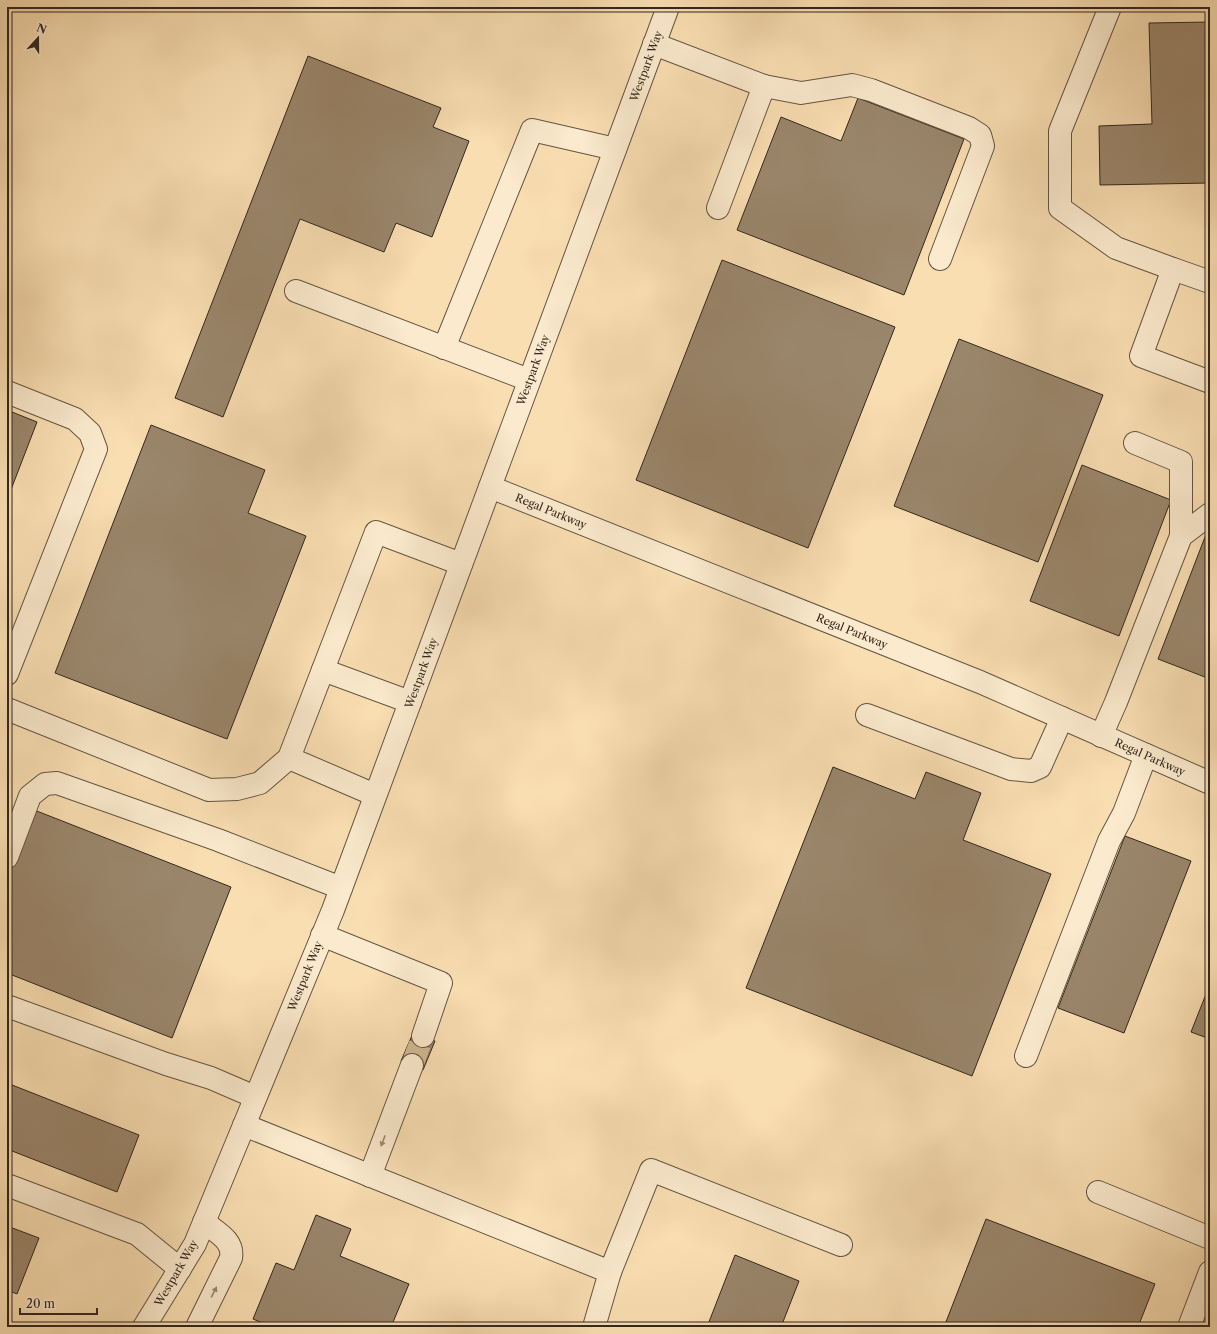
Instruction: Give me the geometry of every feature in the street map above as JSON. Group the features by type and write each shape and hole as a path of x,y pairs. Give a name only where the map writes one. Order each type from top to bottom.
{"street":[{"name":"Westpark Way","path":"144,1327 195,1244 341,888 668,7"},
{"path":"1110,7 1060,131 1060,208 1116,248 1210,282"},
{"path":"654,44 764,86 801,93 852,85 871,90 970,128 980,135 983,146 940,259"},
{"path":"718,208 764,86"},
{"path":"444,348 532,130 615,149"},
{"path":"1173,269 1140,356 1210,382"},
{"path":"296,291 529,380"},
{"path":"7,392 74,419 90,432 96,449 7,674"},
{"path":"1101,736 1116,702 1181,536 1181,462 1135,443"},
{"name":"Regal Parkway","path":"490,487 980,682 1210,783"},
{"path":"1181,536 1210,514"},
{"path":"7,709 209,790 237,789 260,783 289,758 376,532 461,564"},
{"path":"323,670 410,702"},
{"path":"867,715 1011,769 1031,771 1040,767 1062,718"},
{"path":"1026,1056 1109,841 1124,813 1146,755"},
{"path":"289,758 376,794"},
{"path":"7,858 30,796 45,784 57,783 218,840 341,888"},
{"path":"322,935 441,983 423,1036"},
{"path":"7,1006 166,1064 211,1078 255,1097"},
{"path":"370,1176 412,1065"},
{"path":"244,1126 610,1272"},
{"path":"594,1327 610,1272 651,1170 841,1245"},
{"path":"7,1185 137,1234 180,1269"},
{"path":"1098,1192 1210,1238"},
{"path":"197,1327 231,1258 232,1250 229,1242 204,1222"},
{"path":"1189,1327 1210,1272"}],"building":[{"path":"1210,22 1210,183 1100,185 1099,126 1152,124 1149,23"},
{"path":"308,56 441,108 433,127 469,141 432,237 396,223 384,252 300,219 223,417 175,398"},
{"path":"858,98 964,139 904,295 737,230 781,117 841,141"},
{"path":"722,260 895,327 808,548 636,480"},
{"path":"959,339 1103,395 1038,562 894,506"},
{"path":"7,410 37,422 7,500"},
{"path":"151,425 265,470 248,513 306,536 227,739 55,673"},
{"path":"1082,465 1171,500 1119,636 1030,601"},
{"path":"1210,524 1210,679 1158,659"},
{"path":"833,767 915,799 926,772 981,793 963,840 1051,874 972,1076 746,988"},
{"path":"29,808 231,887 172,1038 7,973 7,865"},
{"path":"1125,836 1191,861 1124,1033 1058,1008"},
{"path":"1210,984 1210,1039 1191,1032"},
{"path":"413,1033 435,1041 423,1070 401,1061"},
{"path":"7,1083 139,1135 117,1192 7,1149"},
{"path":"316,1215 351,1229 340,1256 409,1284 391,1327 316,1327 312,1325 312,1327 272,1327 253,1319 276,1263 294,1270"},
{"path":"986,1219 1155,1284 1138,1327 944,1327"},
{"path":"7,1226 39,1238 17,1294 7,1290"},
{"path":"735,1255 799,1281 781,1327 707,1327"}],"tunnel":[{"path":"412,1065 423,1036"}]}
